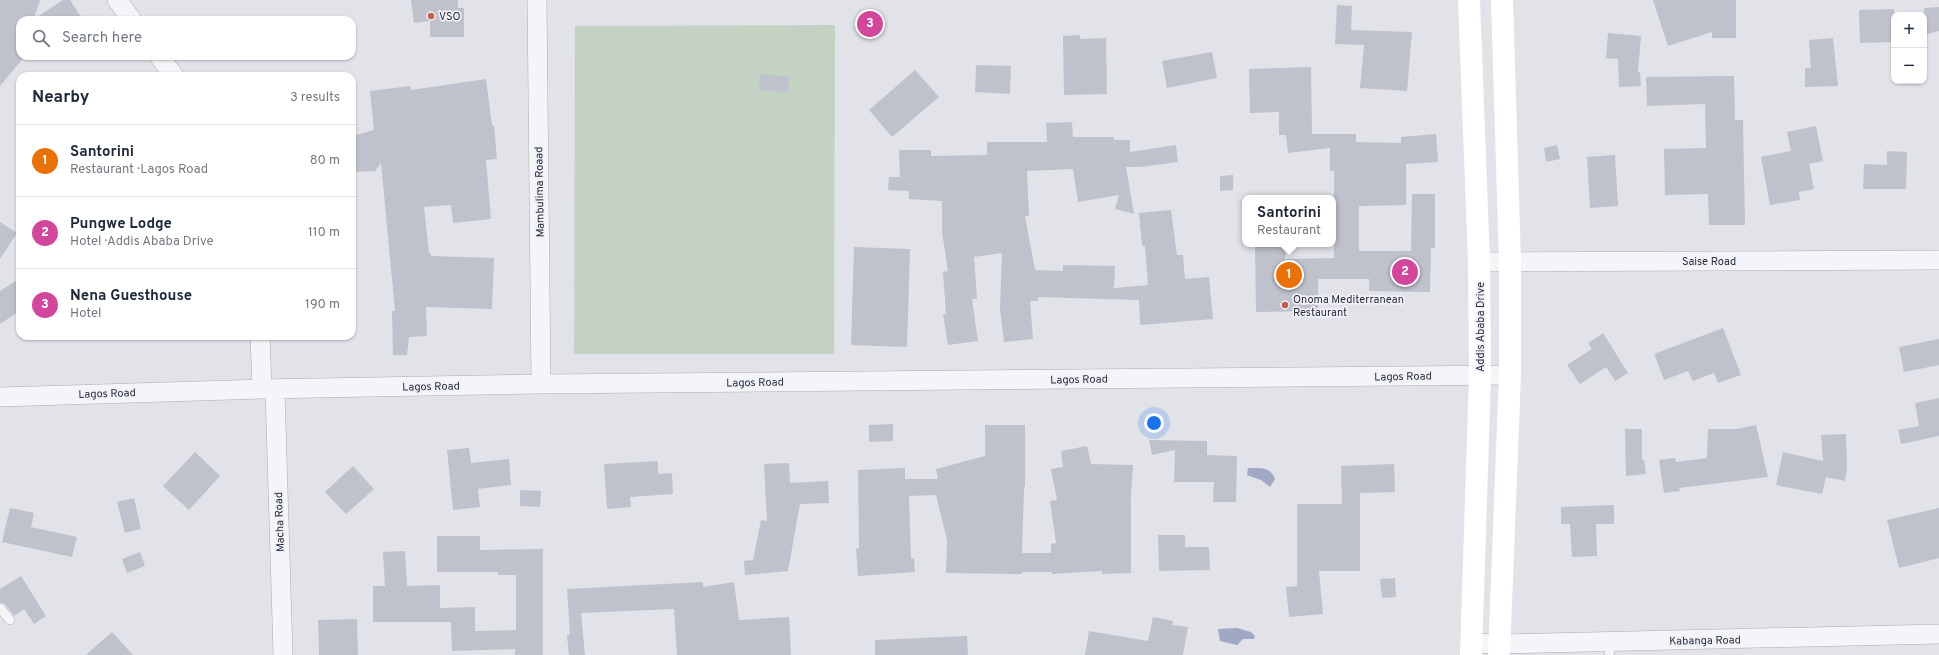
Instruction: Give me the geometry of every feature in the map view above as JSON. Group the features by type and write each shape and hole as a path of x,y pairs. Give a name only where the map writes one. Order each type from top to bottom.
{"main road":[{"name":"Addis Ababa Drive","path":"1469,0 1479,262 1480,375 1471,649"},
{"path":"1499,650 1510,375 1510,262 1502,0"}],"street":[{"path":"117,0 129,16"},
{"name":"Mambulima Roaad","path":"537,0 541,384"},
{"path":"162,60 171,72"},
{"name":"Saise Road","path":"1479,262 1939,260"},
{"name":"Macha Road","path":"261,340 268,389 283,655"},
{"name":"Lagos Road","path":"0,397 268,389 541,384 1510,375"},
{"name":"Kabanga Road","path":"1471,649 1499,650 1610,648 1939,634"}],"lane":[{"path":"0,608 10,620"}],"green space":[{"path":"835,25 834,354 574,354 575,26"}],"water":[{"path":"1248,468 1260,468 1267,470 1275,479 1270,487 1261,480 1247,475"},
{"path":"1237,628 1251,632 1255,636 1254,639 1243,639 1237,645 1220,641 1218,629"}],"building":[{"path":"0,0 40,0 35,16 16,16 16,60 22,60 0,86"},
{"path":"63,0 70,0 80,16 39,16"},
{"path":"411,0 458,0 458,8 464,8 464,37 430,37 430,21 414,23"},
{"path":"1653,0 1736,0 1736,38 1712,38 1712,32 1668,46"},
{"path":"1337,5 1352,6 1351,30 1412,32 1407,91 1360,88 1364,45 1335,44"},
{"path":"1939,7 1939,31 1927,34 1927,12 1924,12 1924,8"},
{"path":"1894,9 1894,12 1891,12 1891,42 1860,43 1859,10"},
{"path":"1608,33 1641,36 1638,72 1640,72 1641,86 1619,87 1618,59 1606,58"},
{"path":"1080,35 1080,39 1106,38 1107,94 1064,95 1063,36"},
{"path":"1833,38 1838,86 1805,87 1805,68 1811,68 1809,40"},
{"path":"1212,52 1217,78 1167,88 1162,61"},
{"path":"976,65 1011,66 1010,94 975,92"},
{"path":"1311,67 1312,134 1356,134 1356,142 1401,143 1401,137 1436,134 1438,162 1406,164 1406,205 1359,206 1359,251 1411,251 1412,194 1435,194 1435,248 1431,248 1430,292 1369,291 1369,279 1318,279 1318,311 1256,312 1255,247 1286,247 1285,259 1334,258 1334,247 1336,247 1336,195 1334,195 1334,171 1330,171 1330,148 1288,153 1286,135 1279,135 1279,112 1250,113 1249,69"},
{"path":"915,70 939,97 892,137 869,110"},
{"path":"760,74 789,77 788,92 759,90"},
{"path":"1734,76 1735,120 1743,120 1745,225 1709,225 1708,194 1665,195 1664,149 1706,148 1705,104 1647,106 1646,77"},
{"path":"486,79 492,126 494,125 497,159 486,160 491,219 453,223 451,205 424,207 429,253 431,256 494,258 492,309 426,307 427,336 409,337 407,355 393,355 392,311 395,311 381,163 375,171 356,172 356,135 374,130 370,91 410,86 411,90"},
{"path":"1072,122 1073,137 1114,137 1114,140 1130,140 1130,152 1176,145 1178,162 1140,167 1126,167 1134,214 1115,209 1119,195 1078,202 1073,169 1027,171 1029,216 1025,216 1035,270 1063,271 1063,265 1115,266 1114,288 1148,285 1145,246 1142,246 1139,213 1171,210 1177,255 1183,255 1185,279 1209,277 1213,319 1140,325 1139,300 1038,297 1038,301 1030,301 1033,339 1004,342 1000,309 1002,253 974,257 977,299 972,299 978,341 948,345 943,314 946,314 943,272 948,271 942,232 942,201 909,199 909,191 888,190 889,177 900,177 899,150 931,150 931,156 987,155 987,142 1047,142 1046,123"},
{"path":"1816,126 1823,161 1809,164 1814,189 1799,192 1800,200 1770,205 1761,157 1791,151 1787,132"},
{"path":"1557,145 1560,159 1546,162 1544,148"},
{"path":"1887,151 1907,152 1906,189 1863,189 1864,164 1887,165"},
{"path":"1615,155 1618,206 1590,208 1587,157"},
{"path":"1233,175 1233,190 1220,191 1220,176"},
{"path":"0,222 16,232 16,235 0,259"},
{"path":"854,247 910,249 907,347 851,345"},
{"path":"16,281 16,314 0,324 0,291"},
{"path":"1723,328 1741,375 1718,383 1714,373 1693,381 1688,371 1664,380 1654,354"},
{"path":"1603,333 1628,373 1615,381 1606,367 1580,384 1567,365 1592,349 1588,343"},
{"path":"1939,339 1939,365 1904,372 1899,347"},
{"path":"1939,398 1939,436 1901,444 1898,430 1919,426 1915,403"},
{"path":"893,424 893,441 869,442 869,425"},
{"path":"985,425 1025,425 1025,487 1022,553 1051,553 1051,544 1056,543 1050,501 1057,500 1051,469 1063,467 1061,451 1087,446 1091,464 1133,465 1131,497 1131,573 1102,574 1102,571 1052,574 1052,572 1022,572 1022,574 946,573 947,540 936,495 909,496 911,559 914,558 915,572 858,576 856,549 859,548 858,470 905,468 905,479 938,479 936,469 985,456"},
{"path":"1756,425 1768,477 1679,488 1680,491 1664,493 1659,460 1675,458 1676,462 1707,458 1708,429 1737,429"},
{"path":"1625,429 1642,429 1642,460 1644,460 1646,474 1626,476"},
{"path":"1846,434 1847,469 1845,481 1826,477 1822,494 1776,485 1783,452 1823,461 1821,435"},
{"path":"1149,440 1207,441 1207,455 1237,456 1236,502 1213,502 1214,482 1174,482 1175,450 1152,455"},
{"path":"469,448 471,463 509,459 511,485 478,489 480,507 453,510 447,450"},
{"path":"195,452 220,476 189,510 163,486"},
{"path":"658,461 658,474 672,473 673,494 630,497 631,507 607,509 604,464"},
{"path":"789,463 790,483 828,481 829,503 800,504 788,571 745,575 744,561 753,560 761,520 767,521 764,464"},
{"path":"1394,464 1395,492 1360,493 1360,571 1319,571 1323,614 1289,617 1286,587 1297,586 1297,504 1342,504 1341,466"},
{"path":"353,466 374,489 346,514 325,492"},
{"path":"520,490 541,491 540,507 520,506"},
{"path":"134,498 141,529 125,533 117,502"},
{"path":"1614,505 1614,524 1596,524 1597,556 1572,557 1570,524 1561,524 1561,507"},
{"path":"10,508 34,513 31,527 77,537 72,557 2,542"},
{"path":"1939,508 1939,558 1899,568 1887,520"},
{"path":"1158,535 1185,535 1185,547 1209,547 1210,570 1159,571"},
{"path":"437,536 480,536 480,550 543,549 543,655 515,655 515,649 452,651 451,622 373,622 373,586 385,586 383,552 405,551 407,586 440,585 440,608 475,607 475,631 516,630 516,575 498,575 498,572 437,572"},
{"path":"140,552 145,566 127,573 122,559"},
{"path":"21,576 46,616 34,624 24,609 14,616 5,604 0,602 0,589"},
{"path":"1395,578 1396,597 1382,598 1380,579"},
{"path":"703,582 703,587 734,582 739,620 789,617 791,655 677,655 674,609 581,613 585,655 569,655 567,635 570,635 567,589"},
{"path":"1153,617 1173,621 1172,625 1188,627 1183,655 1085,655 1089,631 1148,641"},
{"path":"357,619 358,655 319,655 318,620"},
{"path":"112,632 133,655 86,655"},
{"path":"967,636 968,655 875,655 875,640"}],"place":[{"name":"VSO","path":"431,16"},
{"name":"Nena Guesthouse","path":"870,24"},
{"name":"Pungwe Lodge","path":"1405,272"},
{"name":"Santorini","path":"1289,275"},
{"name":"Onoma Mediterranean Restaurant","path":"1285,305"}]}
